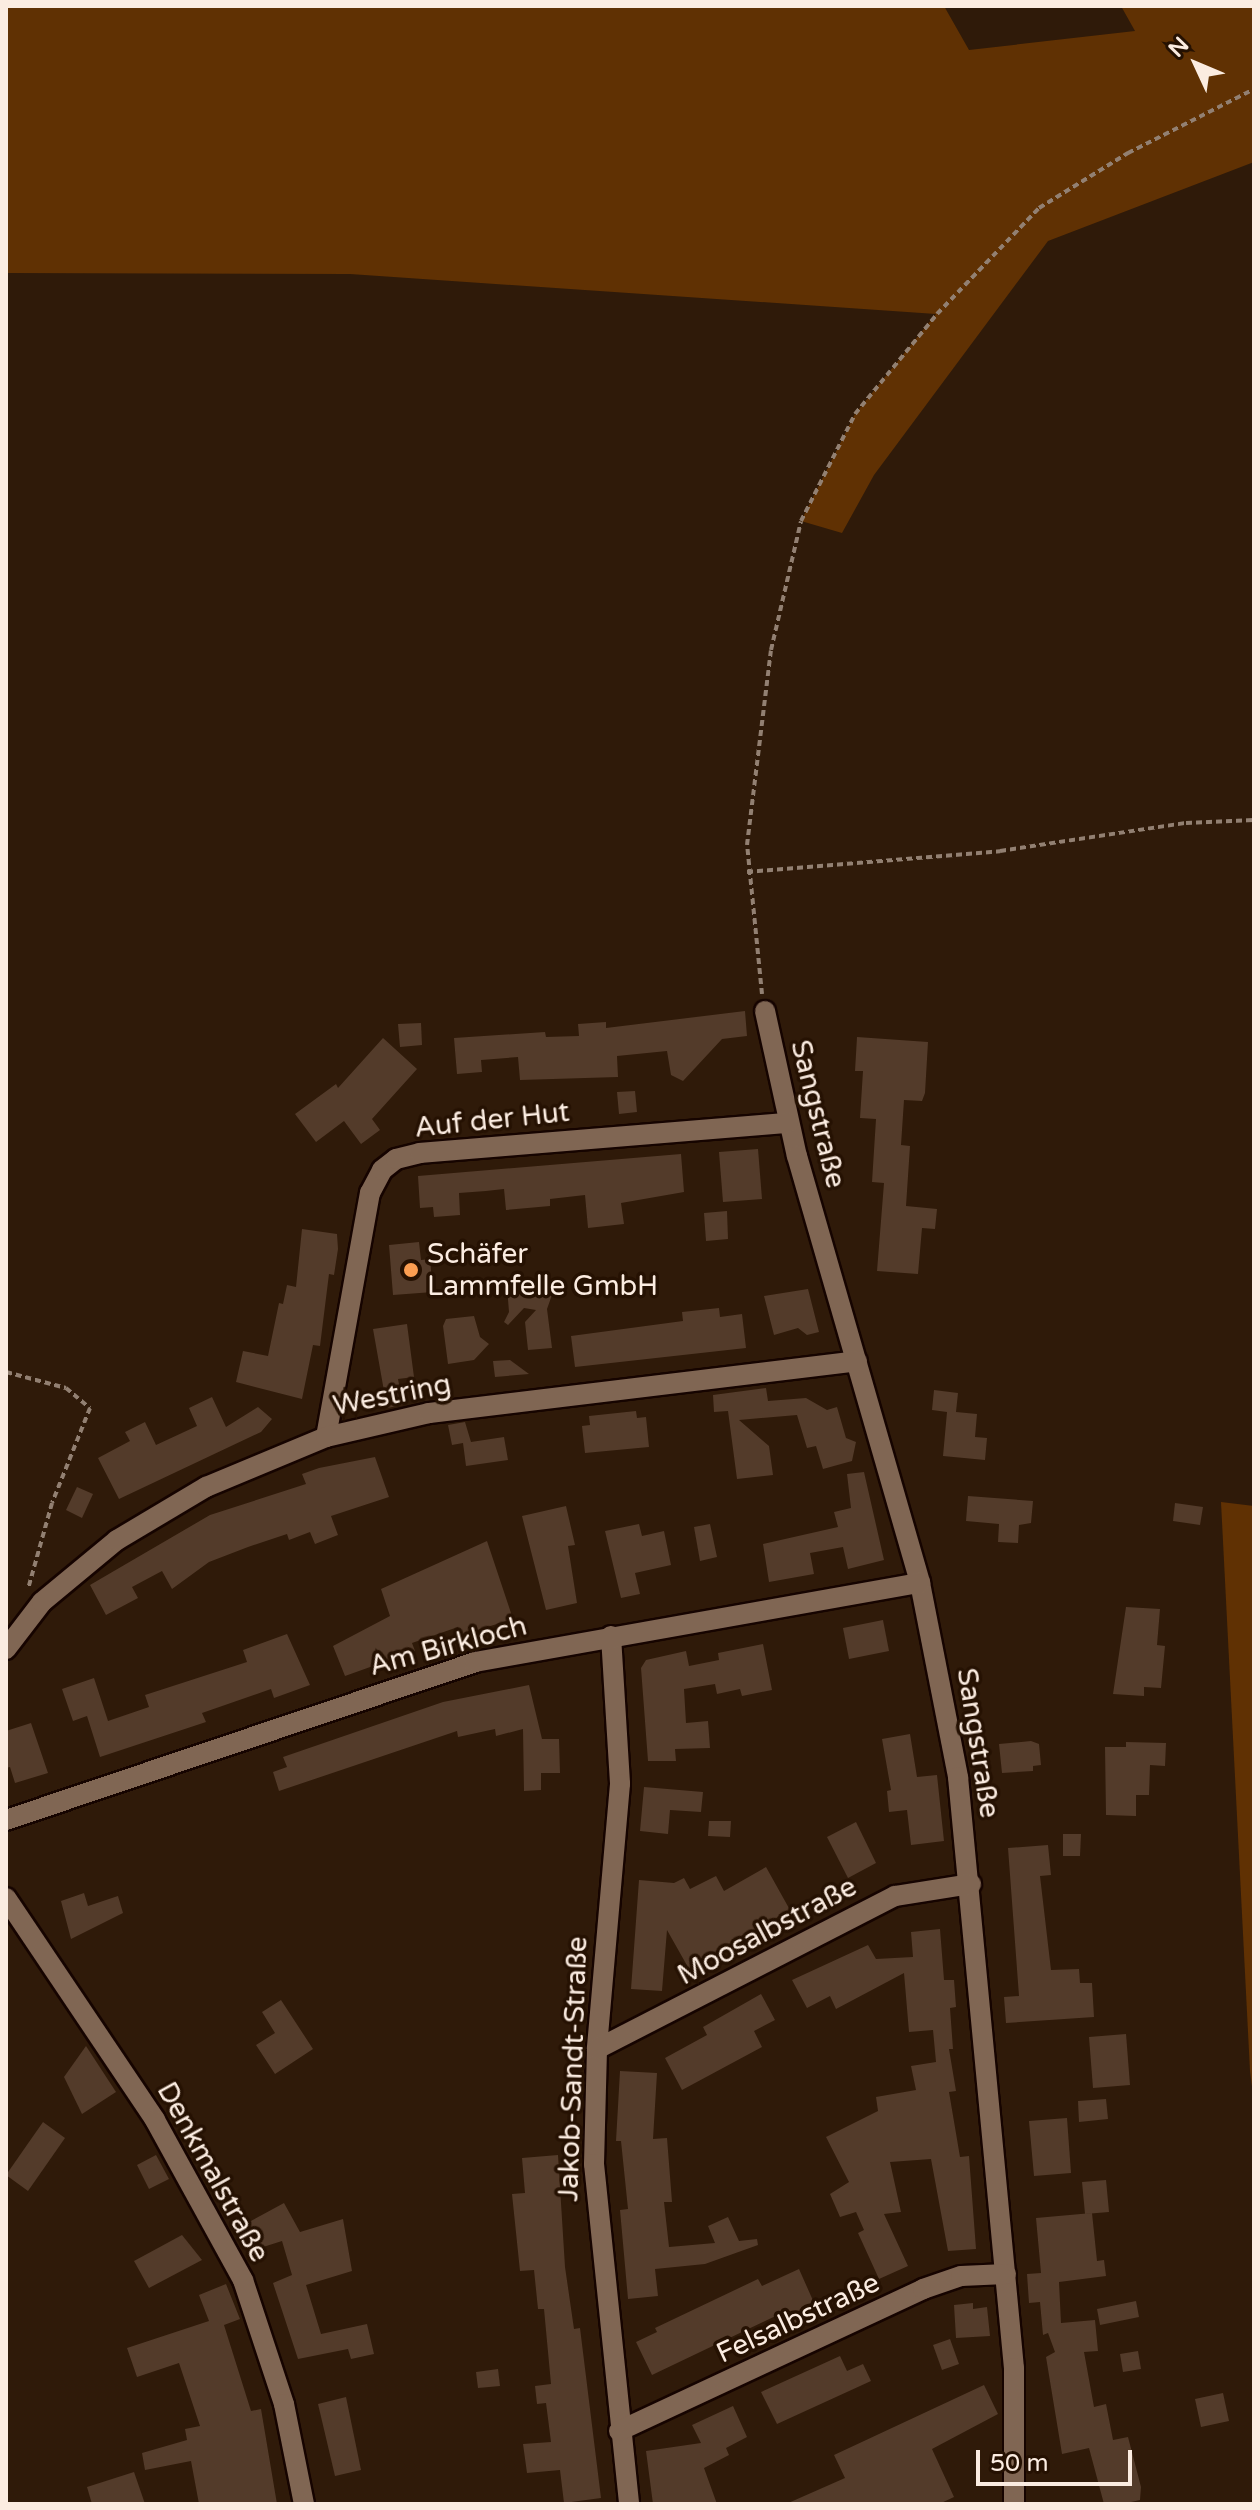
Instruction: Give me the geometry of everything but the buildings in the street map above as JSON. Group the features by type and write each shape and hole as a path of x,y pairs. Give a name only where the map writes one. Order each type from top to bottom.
{"street":[{"name":"Sangstraße","path":"765,1011 788,1123 920,1583 958,1777 971,1884 1006,2274 1016,2410 1014,2504"},
{"name":"Auf der Hut","path":"326,1437 370,1193 382,1170 396,1159 420,1153 788,1123"},
{"name":"Westring","path":"6,1649 35,1610 82,1566 158,1513 261,1461 326,1437 429,1413 857,1361"},
{"name":"Am Birkloch","path":"6,1820 445,1671 611,1636 920,1583"},
{"name":"Jakob-Sandt-Straße","path":"611,1636 620,1784 597,2049 595,2203 629,2504"},
{"name":"Moosalbstraße","path":"597,2049 895,1896 971,1884"},
{"name":"Denkmalstraße","path":"6,1898 155,2120 243,2280 284,2404 304,2504"},
{"name":"Felsalbstraße","path":"619,2431 923,2289 961,2276 1006,2274"}],"path":[{"path":"765,1011 747,872 751,782 764,691 801,521 855,414 937,314 1039,208 1128,153 1254,89"},
{"path":"747,872 1015,850 1186,823 1254,820"},
{"path":"6,1372 66,1388 90,1408 33,1563 27,1586 35,1610"}],"shaded area":[{"path":"6,6 944,6 969,50 1135,31 1121,6 1254,6 1254,162 1048,241 874,475 842,533 801,521 855,414 936,314 350,274 6,273"},
{"path":"1221,1502 1254,1506 1254,2102 1250,2071"}],"place":[{"name":"Schäfer Lammfelle GmbH","path":"411,1270"}]}
